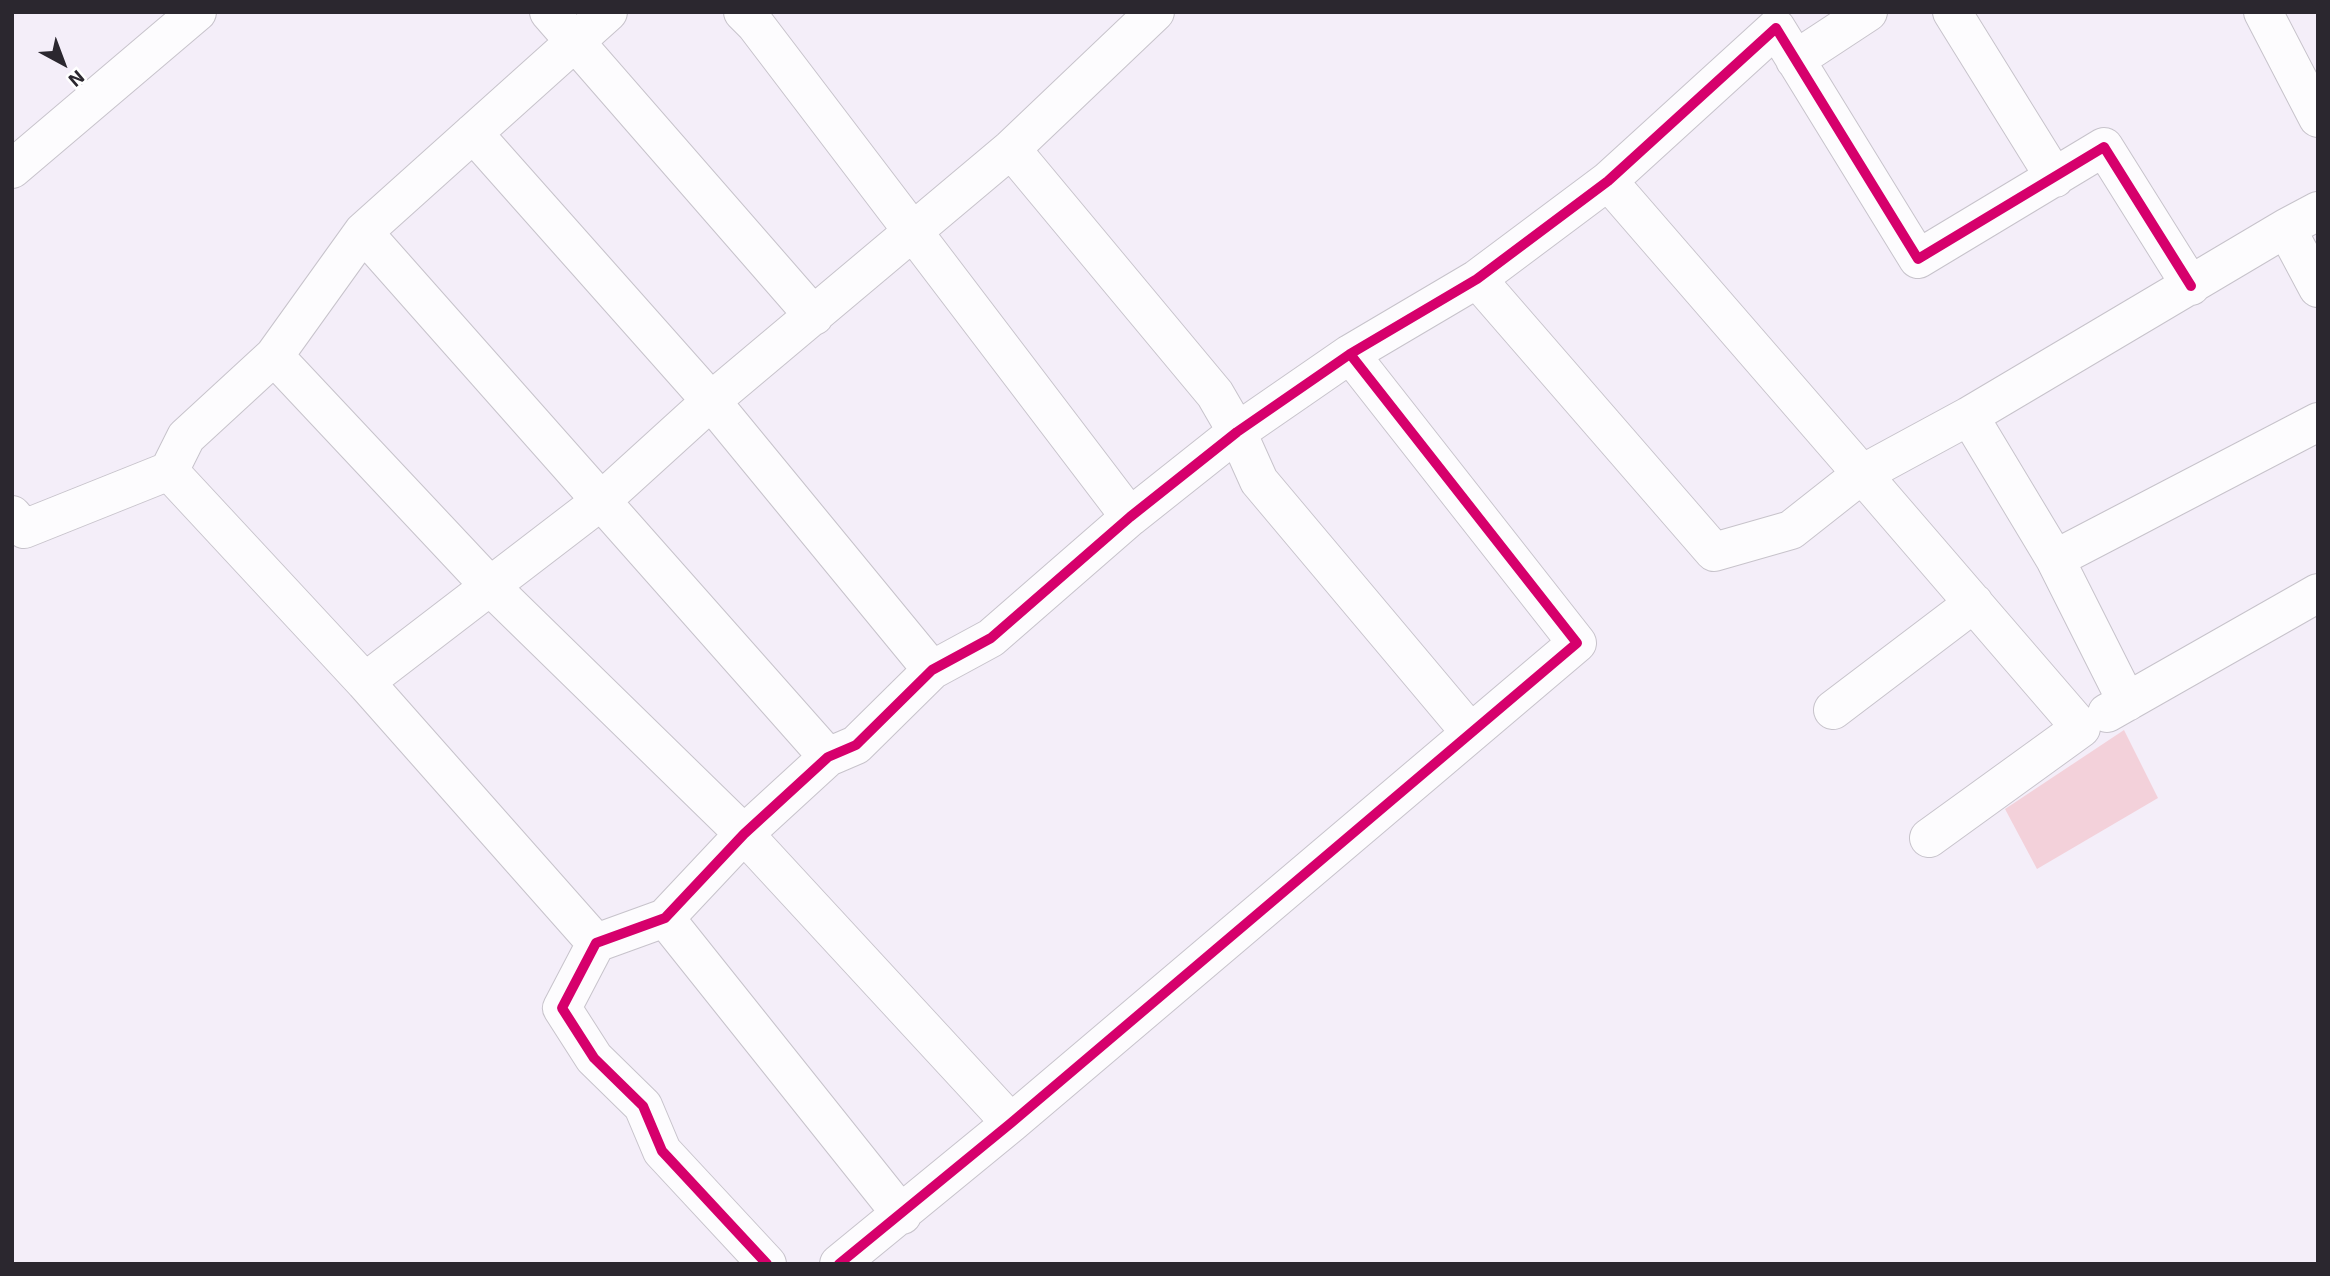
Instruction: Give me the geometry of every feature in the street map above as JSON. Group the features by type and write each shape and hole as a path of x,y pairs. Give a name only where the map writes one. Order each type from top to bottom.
{"street":[{"path":"12,169 197,12"},
{"path":"549,12 814,316"},
{"path":"12,515 24,529 169,471 186,437 274,356 363,232 608,12"},
{"path":"743,12 755,24 1130,517"},
{"path":"365,682 601,501 711,401 1011,149 1155,12"},
{"path":"1795,60 1868,12"},
{"path":"1952,12 2055,178"},
{"path":"2263,12 2305,62 2318,118"},
{"path":"767,1264 662,1151 643,1106 594,1058 562,1008 596,943 665,918 744,834 828,757 856,745 932,670 991,638 1130,517 1237,432 1350,354 1477,279 1608,181 1776,28 1918,259 2104,147 2192,286"},
{"path":"472,133 711,401 932,670"},
{"path":"1011,149 1215,394 1237,432 1259,481 1469,732"},
{"path":"1608,181 2081,728"},
{"path":"1477,279 1714,552 1791,530 1863,474 1969,416 2302,220 2318,288"},
{"path":"363,232 828,757"},
{"path":"839,1264 902,1215 1577,643 1350,354"},
{"path":"274,356 489,586 744,834 1011,1123"},
{"path":"1969,416 2055,559 2127,702"},
{"path":"2055,559 2318,422"},
{"path":"169,471 365,682 596,943"},
{"path":"1929,838 2081,728 2318,593"},
{"path":"1833,710 1973,603"},
{"path":"665,918 902,1215"}],"shaded area":[{"path":"2124,730 2158,798 2037,869 2005,809"}],"cycle path":[{"path":"767,1264 662,1151 643,1106 594,1058 562,1008 596,943 665,918 744,834 828,757 856,745 932,670 991,638 1130,517 1237,432 1350,354 1477,279 1608,181 1776,28 1918,259 2104,147 2191,286"},
{"path":"839,1264 1011,1123 1577,643 1350,354"}]}
